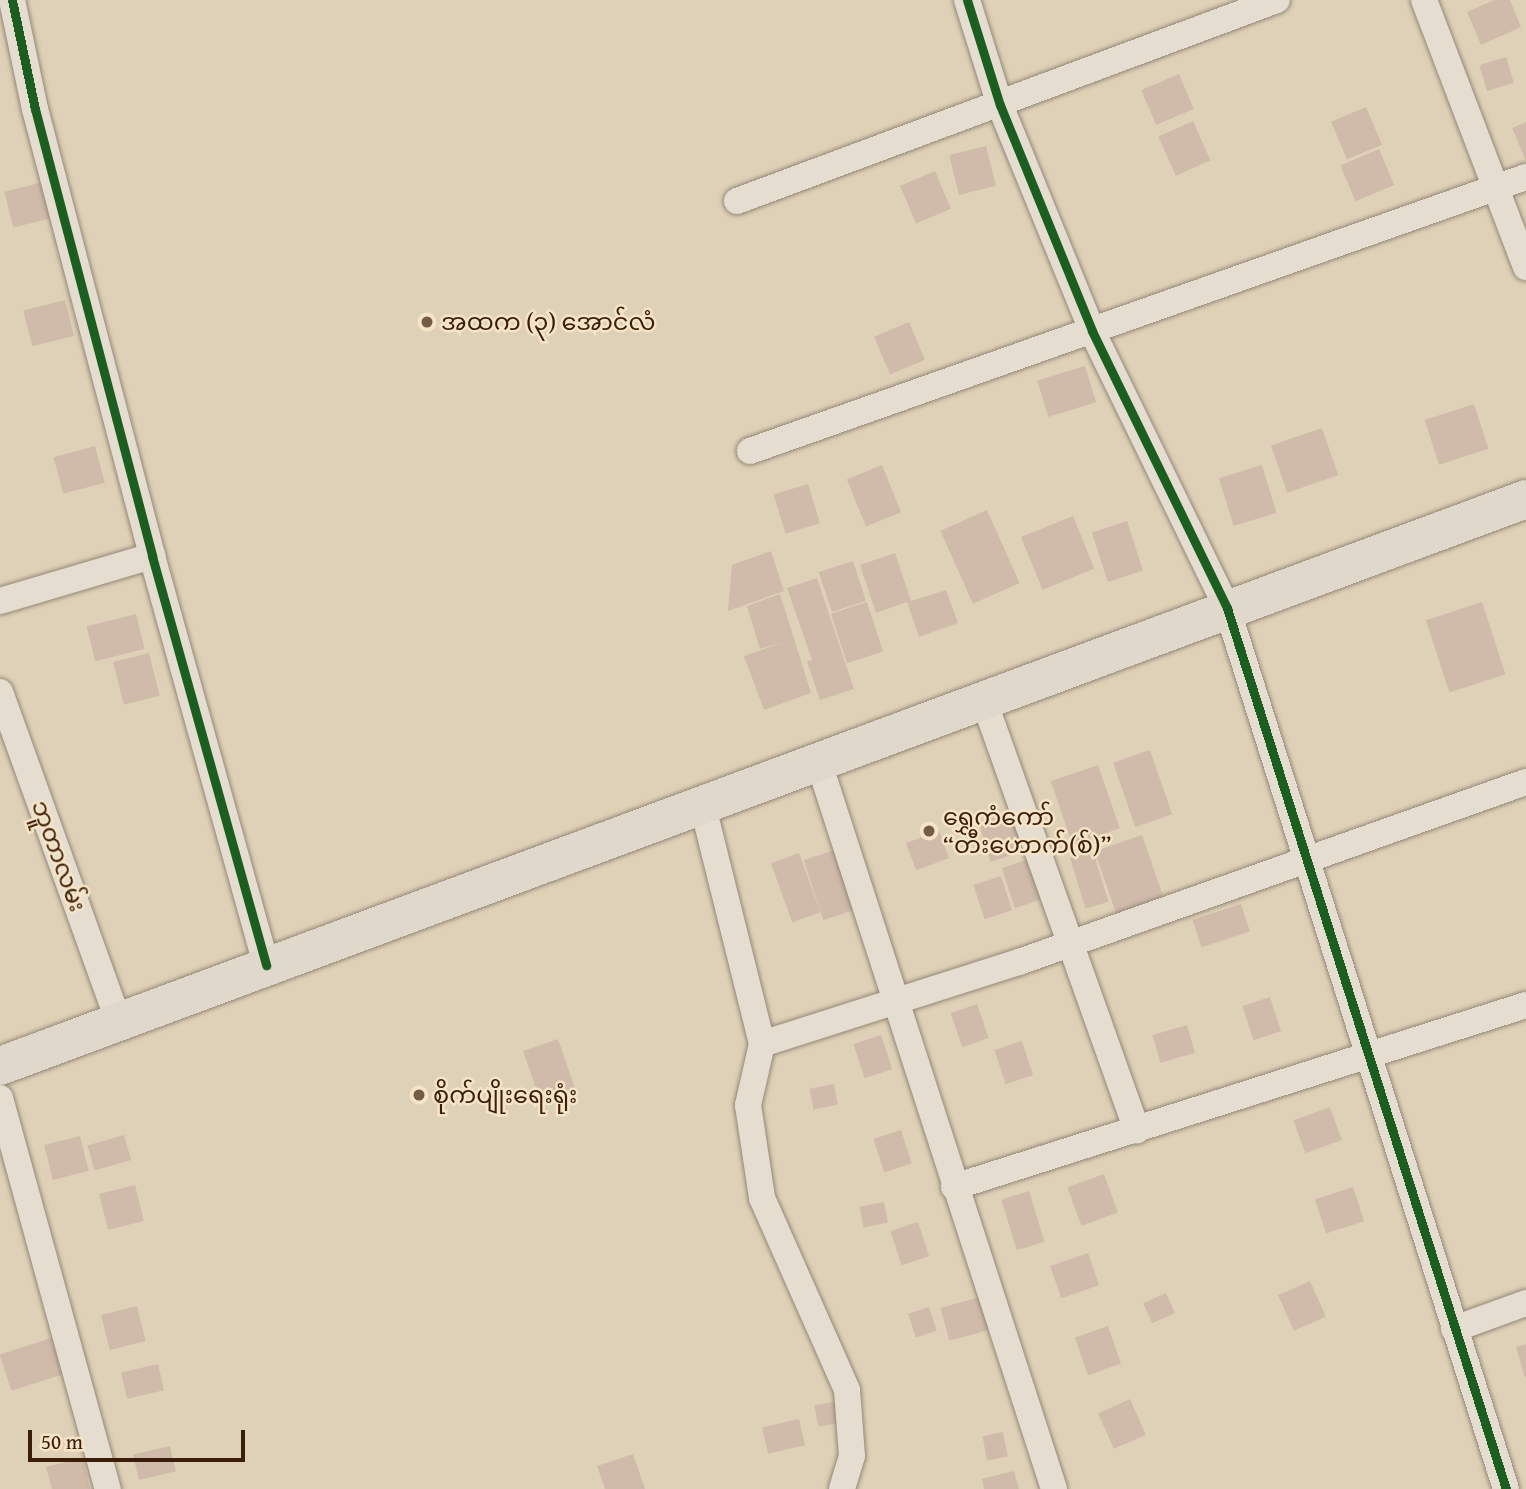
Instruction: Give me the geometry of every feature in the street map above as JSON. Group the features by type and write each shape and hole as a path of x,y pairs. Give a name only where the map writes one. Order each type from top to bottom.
{"highway":[{"path":"0,1066 983,698 1526,499"}],"street":[{"path":"12,0 35,108 152,556 266,965"},
{"path":"967,0 1000,105 1092,331 1227,608 1506,1489"},
{"path":"737,201 1277,0"},
{"path":"1424,0 1526,267"},
{"path":"750,450 1526,177"},
{"path":"0,601 152,556"},
{"name":"ဘူတာလမ်း","path":"0,692 118,1020"},
{"path":"983,698 1137,1130"},
{"path":"818,760 894,1004 1054,1489"},
{"path":"762,1044 894,1004 1526,782"},
{"path":"702,803 762,1044 748,1105 762,1198 847,1390 852,1456 842,1489"},
{"path":"954,1188 1526,1004"},
{"path":"0,1098 108,1489"},
{"path":"1454,1329 1526,1303"}],"building":[{"path":"1494,0 1510,0 1521,27 1481,45 1467,12"},
{"path":"1506,57 1514,83 1487,91 1479,65"},
{"path":"1179,74 1194,109 1156,125 1141,90"},
{"path":"1366,107 1382,145 1347,160 1331,122"},
{"path":"1193,121 1210,160 1176,176 1158,136"},
{"path":"1526,122 1526,161 1512,128"},
{"path":"986,146 996,186 959,195 949,155"},
{"path":"1379,149 1394,185 1356,201 1340,165"},
{"path":"935,171 951,209 916,224 900,186"},
{"path":"47,181 56,217 13,228 4,192"},
{"path":"65,300 74,336 32,346 23,310"},
{"path":"909,322 925,360 890,375 874,337"},
{"path":"1085,366 1096,402 1048,417 1037,381"},
{"path":"1474,404 1489,449 1439,465 1425,420"},
{"path":"1322,428 1338,475 1287,493 1271,446"},
{"path":"95,446 105,483 63,494 53,457"},
{"path":"882,465 901,512 866,527 847,479"},
{"path":"1262,465 1277,513 1234,526 1219,478"},
{"path":"808,484 820,523 786,534 774,495"},
{"path":"987,510 1020,583 973,604 940,531"},
{"path":"1073,516 1094,569 1042,590 1021,537"},
{"path":"1127,521 1143,570 1108,582 1092,532"},
{"path":"771,551 784,591 728,611 732,565"},
{"path":"895,553 911,601 946,590 958,623 919,637 907,602 876,613 860,565"},
{"path":"853,561 866,601 832,612 819,572"},
{"path":"817,578 854,689 820,700 807,661 812,660 787,588"},
{"path":"780,594 811,693 764,710 744,656 784,642 760,649 747,606"},
{"path":"867,602 883,651 847,663 831,614"},
{"path":"1482,602 1505,674 1449,693 1426,620"},
{"path":"136,614 145,649 95,661 87,626"},
{"path":"149,653 160,696 124,705 113,662"},
{"path":"1150,750 1172,814 1135,827 1113,763"},
{"path":"1098,765 1120,828 1073,845 1051,781"},
{"path":"1013,812 1025,851 991,862 979,823"},
{"path":"939,831 949,858 916,870 906,843"},
{"path":"1142,835 1164,898 1117,915 1095,851"},
{"path":"838,849 857,909 823,920 804,860"},
{"path":"1093,851 1108,902 1086,909 1070,858"},
{"path":"799,853 821,912 792,922 771,863"},
{"path":"1036,857 1049,897 1015,908 1002,868"},
{"path":"1001,876 1012,910 985,919 973,885"},
{"path":"1241,904 1250,932 1201,947 1192,920"},
{"path":"1270,997 1281,1031 1254,1040 1242,1006"},
{"path":"977,1004 989,1038 962,1047 951,1013"},
{"path":"1187,1025 1195,1053 1160,1063 1152,1035"},
{"path":"881,1035 892,1069 865,1078 853,1044"},
{"path":"558,1039 576,1091 541,1103 523,1051"},
{"path":"1022,1041 1033,1075 1006,1084 994,1050"},
{"path":"834,1084 838,1105 813,1109 809,1089"},
{"path":"1330,1107 1342,1140 1305,1153 1293,1120"},
{"path":"901,1130 912,1163 884,1172 873,1139"},
{"path":"124,1135 131,1160 95,1170 87,1145"},
{"path":"80,1136 89,1171 53,1180 44,1145"},
{"path":"1104,1174 1118,1213 1081,1226 1067,1187"},
{"path":"135,1185 144,1221 108,1230 99,1194"},
{"path":"1353,1187 1364,1221 1326,1234 1315,1199"},
{"path":"1029,1191 1044,1242 1017,1250 1001,1199"},
{"path":"884,1202 888,1223 863,1227 859,1207"},
{"path":"918,1222 929,1256 902,1265 890,1231"},
{"path":"1088,1253 1099,1285 1061,1298 1050,1266"},
{"path":"1310,1281 1326,1317 1294,1331 1278,1295"},
{"path":"1166,1293 1175,1313 1152,1323 1143,1303"},
{"path":"981,1297 990,1330 949,1341 940,1308"},
{"path":"137,1306 146,1341 110,1350 101,1315"},
{"path":"929,1307 937,1331 916,1338 908,1314"},
{"path":"1108,1326 1121,1364 1088,1375 1075,1337"},
{"path":"51,1338 63,1374 11,1391 0,1355"},
{"path":"1526,1344 1526,1378 1525,1378 1516,1347"},
{"path":"158,1364 164,1390 127,1399 121,1373"},
{"path":"1130,1399 1146,1435 1114,1449 1098,1413"},
{"path":"838,1401 842,1423 818,1427 814,1405"},
{"path":"799,1419 805,1445 768,1454 762,1428"},
{"path":"1003,1432 1008,1457 987,1461 982,1436"},
{"path":"170,1446 176,1471 139,1480 133,1455"},
{"path":"633,1454 645,1489 605,1489 597,1466"},
{"path":"83,1458 90,1489 52,1489 46,1467"},
{"path":"1014,1471 1019,1489 984,1489 982,1479"}],"cycle path":[{"path":"12,0 35,109 152,556 266,965"},
{"path":"967,0 1000,105 1092,331 1227,608 1506,1489"}],"place":[{"name":"အထက (၃) အောင်လံ","path":"427,322"},
{"name":"ရွှေကံကော် “တီးဟောက်(စ်)” ️","path":"929,831"},
{"name":"စိုက်ပျိုးရေးရုံး","path":"419,1095"}]}
